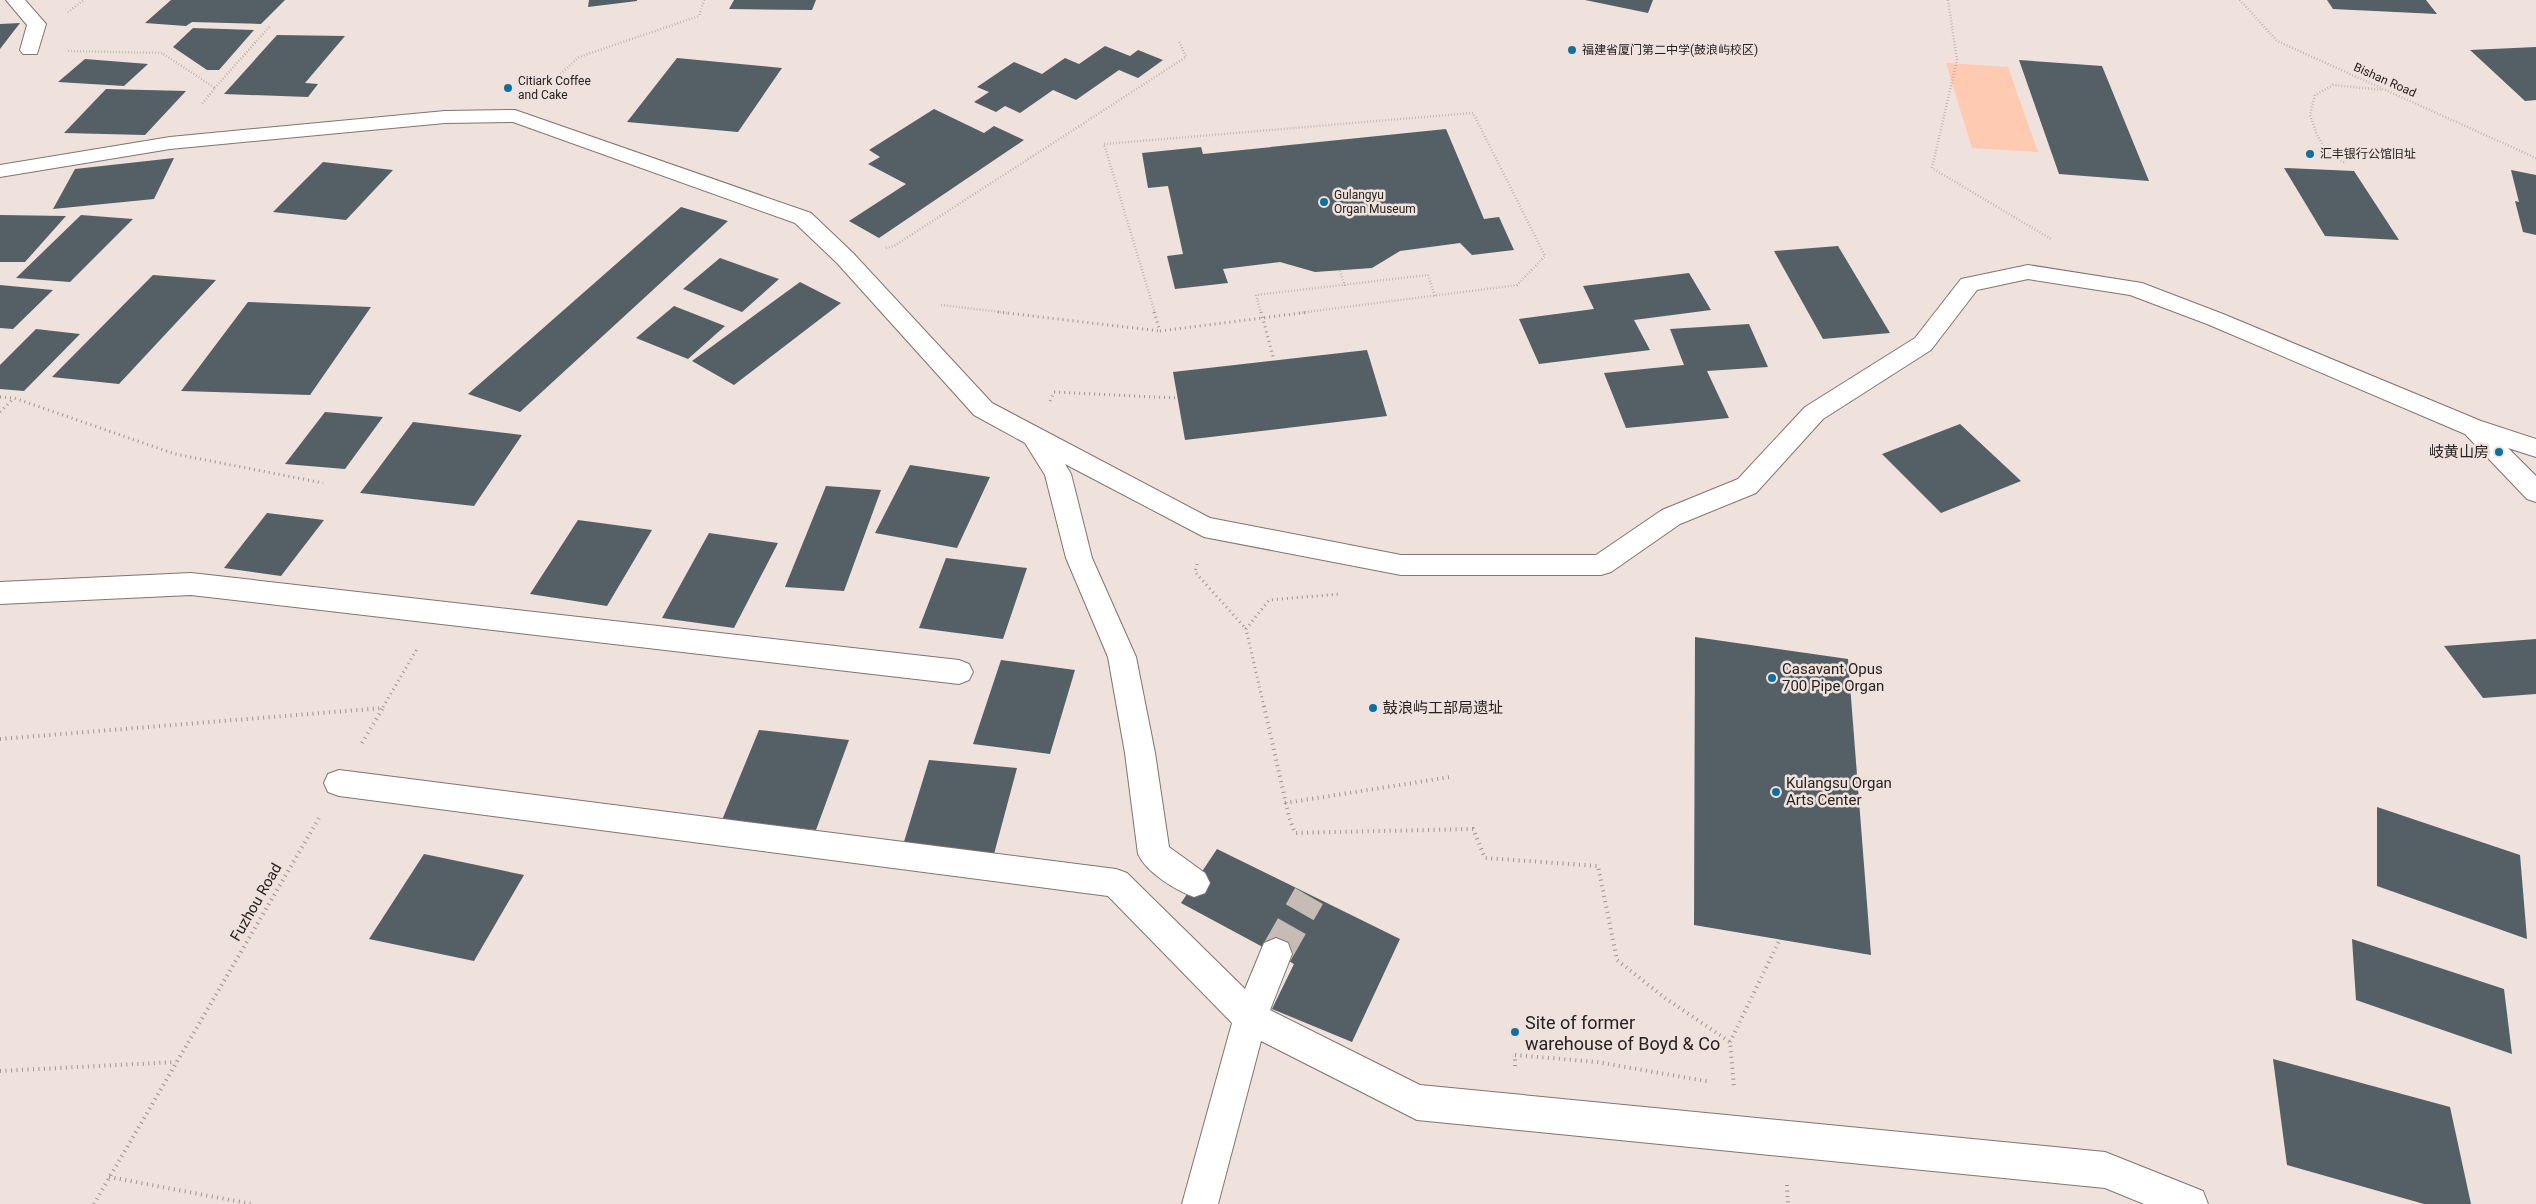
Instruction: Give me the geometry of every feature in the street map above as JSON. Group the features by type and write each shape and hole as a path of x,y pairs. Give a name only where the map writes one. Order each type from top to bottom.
{"street":[{"path":"15,0 36,24 30,50"},
{"path":"0,171 170,143 444,117 515,116 803,218 841,254 983,409 1204,527 1401,565 1602,566 1671,517 1746,486 1814,414 1923,344 1969,284 2028,272 2134,288 2215,319 2472,427 2536,448"},
{"path":"2472,427 2536,492"},
{"path":"1033,435 1058,474 1079,558 1122,657 1140,753 1154,854 1194,883"},
{"path":"0,593 191,584 959,672"},
{"path":"339,783 1116,883 1250,1018 1417,1102 2105,1170 2190,1204"},
{"path":"1200,1204 1250,1018 1276,954"}],"path":[{"path":"515,116 579,57 699,16 704,0"},
{"path":"1948,0 1957,60 1932,168 2058,243"},
{"name":"Bishan Road","path":"2240,0 2276,41 2536,158"},
{"path":"170,143 269,28"},
{"path":"841,254 894,246 1186,57 1178,41"},
{"path":"30,50 162,53 216,88"},
{"path":"2344,162 2330,155 2317,135 2310,115 2314,96 2333,85 2385,90"},
{"path":"882,298 1160,331 1517,285 1545,256 1473,113 1104,144 1160,331"},
{"path":"1340,270 1345,286"},
{"path":"1274,360 1264,318 1256,295 1428,276 1436,296"},
{"path":"1033,435 1054,392 1178,398"},
{"path":"0,397 14,398 175,454 323,483"},
{"path":"0,412 14,398"},
{"path":"1195,572 1246,629 1285,803 1295,833 1473,829 1484,858 1598,866 1617,960 1665,998 1730,1042"},
{"path":"1246,629 1269,600 1343,594"},
{"name":"Fuzhou Road","path":"94,1204 438,612"},
{"path":"0,739 383,708"},
{"path":"1285,803 1450,777"},
{"path":"1740,1134 1730,1042 1780,939"},
{"path":"1515,1074 1515,1056 1597,1062 1714,1083"},
{"path":"0,1071 177,1062"},
{"path":"1724,1085 1734,1086"},
{"path":"109,1177 252,1204"}],"shaded area":[{"path":"1946,63 2008,67 2038,152 1972,148"}],"building":[{"path":"171,0 285,0 261,24 192,22 186,26 145,23"},
{"path":"589,0 637,0 637,1 588,7"},
{"path":"734,0 816,0 812,10 729,9"},
{"path":"1585,0 1653,0 1648,13"},
{"path":"2327,0 2426,0 2437,14 2333,9"},
{"path":"20,23 0,49 0,24"},
{"path":"193,28 254,30 219,70 207,70 173,47"},
{"path":"277,35 345,36 305,83 318,84 308,97 224,94"},
{"path":"1105,46 1130,56 1138,50 1163,60 1138,78 1119,70 1076,100 1053,90 1020,113 1005,106 996,112 974,102 989,92 977,87 1014,62 1042,74 1065,58 1079,64"},
{"path":"2536,47 2536,100 2525,101 2470,50"},
{"path":"677,58 782,68 738,132 627,122"},
{"path":"85,59 148,64 124,86 58,82"},
{"path":"2019,60 2102,66 2149,181 2059,174"},
{"path":"106,89 186,91 145,135 64,133"},
{"path":"934,109 984,133 994,126 1024,140 879,238 849,221 906,184 868,164 880,157 869,150"},
{"name":"Gulangyu Organ Museum","path":"1446,129 1484,219 1499,217 1514,250 1472,255 1460,243 1400,251 1372,268 1315,272 1280,262 1223,269 1228,283 1175,289 1167,256 1183,254 1168,186 1148,188 1142,153 1201,147 1203,154"},
{"path":"174,158 154,199 53,209 75,169"},
{"path":"323,162 393,170 346,220 273,212"},
{"path":"2284,168 2354,171 2399,240 2325,236"},
{"path":"2511,170 2536,175 2536,235 2523,232 2515,201 2519,202"},
{"path":"681,207 728,221 520,412 468,394"},
{"path":"0,215 66,216 25,262 0,262"},
{"path":"81,215 133,219 70,282 16,278"},
{"path":"1838,246 1890,333 1823,339 1774,251"},
{"path":"720,258 779,279 742,312 683,289"},
{"path":"1689,273 1711,310 1634,320 1650,350 1539,364 1519,319 1594,309 1583,286"},
{"path":"153,275 216,280 119,384 52,377"},
{"path":"800,282 841,303 734,385 692,361"},
{"path":"0,285 53,290 13,329 0,328"},
{"path":"248,302 371,307 310,395 181,391"},
{"path":"674,306 725,326 688,359 636,338"},
{"path":"1749,324 1768,367 1707,371 1729,418 1626,428 1604,373 1684,365 1670,329"},
{"path":"36,329 80,334 24,391 0,389 0,365"},
{"path":"1367,350 1387,416 1185,440 1173,372"},
{"path":"325,412 383,417 345,469 285,464"},
{"path":"413,422 522,435 474,506 360,493"},
{"path":"1960,424 2021,481 1941,513 1882,454"},
{"path":"910,465 990,477 957,548 875,533"},
{"path":"826,486 881,490 844,591 785,587"},
{"path":"267,513 324,520 281,576 224,568"},
{"path":"578,520 652,530 607,606 530,594"},
{"path":"709,533 778,543 734,628 662,618"},
{"path":"946,558 1027,568 1003,639 919,628"},
{"name":"Kulangsu Organ Arts Center","path":"1695,637 1848,659 1871,955 1694,925"},
{"path":"2536,639 2536,694 2483,698 2444,646"},
{"path":"1001,660 1075,670 1050,754 973,744"},
{"path":"759,730 849,740 816,830 722,820"},
{"path":"929,760 1017,768 994,854 903,845"},
{"path":"2377,807 2520,855 2527,939 2377,886"},
{"path":"1217,849 1400,939 1352,1042 1272,1009 1294,964 1181,903"},
{"path":"424,854 524,875 474,961 369,939"},
{"path":"2352,939 2504,989 2512,1054 2356,1000"},
{"path":"2273,1059 2450,1107 2471,1204 2424,1204 2287,1165"}],"tunnel":[{"path":"1276,954 1309,896"}],"place":[{"name":"福建省厦门第二中学(鼓浪屿校区)","path":"1572,50"},
{"name":"Citiark Coffee and Cake","path":"508,88"},
{"name":"汇丰银行公馆旧址","path":"2310,154"},
{"name":"Gulangyu Organ Museum","path":"1324,202"},
{"name":"岐黄山房","path":"2499,452"},
{"name":"Casavant Opus 700 Pipe Organ","path":"1772,678"},
{"name":"鼓浪屿工部局遗址","path":"1373,708"},
{"name":"Kulangsu Organ Arts Center","path":"1776,792"},
{"name":"Site of former warehouse of Boyd & Co","path":"1515,1032"}]}
